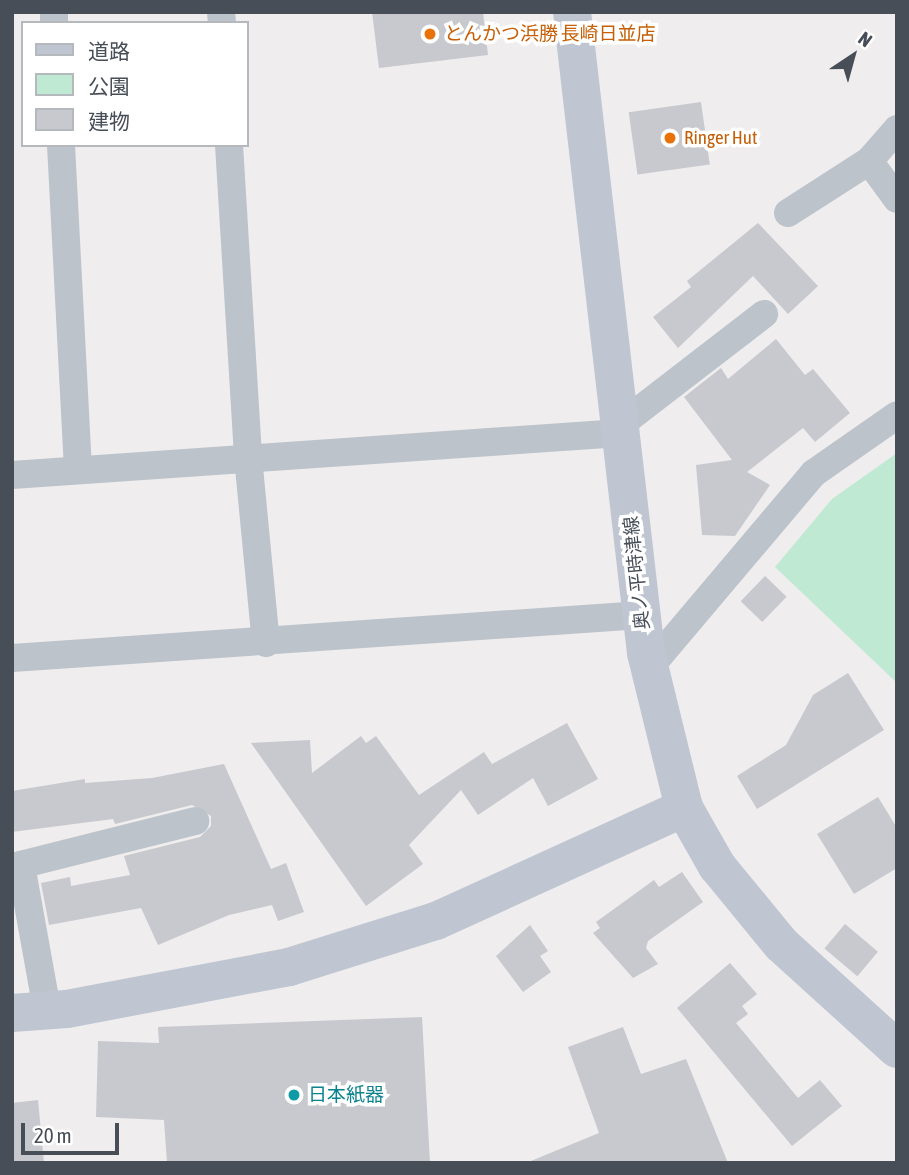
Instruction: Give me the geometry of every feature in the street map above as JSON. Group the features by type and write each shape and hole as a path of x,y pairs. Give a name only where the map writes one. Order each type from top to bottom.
{"main road":[{"name":"奥ノ平時津線","path":"572,12 649,668 684,808 717,866 781,944 897,1049"},
{"path":"30,1012 289,967 436,921 684,808"}],"street":[{"path":"788,213 869,161 897,129"},
{"path":"61,147 78,470"},
{"path":"229,147 248,457 266,643"},
{"path":"869,161 897,199"},
{"path":"12,475 621,429 764,314"},
{"path":"649,668 814,473 897,415"},
{"path":"12,659 642,615"},
{"path":"30,1012 17,866 195,821"}],"green space":[{"path":"897,453 897,683 775,567 832,499"}],"building":[{"name":"とんかつ浜勝 長崎日並店","path":"372,12 483,12 488,55 379,68"},
{"name":"Ringer Hut","path":"701,102 710,164 637,175 629,112"},
{"path":"758,223 818,286 788,314 753,276 678,348 653,317 691,287 687,281"},
{"path":"776,339 805,375 813,369 850,413 815,442 803,428 747,472 770,485 735,536 702,535 696,465 732,460 684,397 721,368 728,379"},
{"path":"765,576 787,597 762,622 741,601"},
{"path":"848,673 884,730 757,809 737,776 786,745 813,695"},
{"path":"567,723 598,779 548,806 533,778 478,815 461,790 409,845 423,864 366,906 251,743 310,740 312,773 361,736 366,743 376,736 419,795 484,752 492,764"},
{"path":"224,764 271,869 286,863 304,912 278,921 272,905 229,915 158,945 141,908 49,925 41,883 70,877 71,886 130,875 124,856 200,837 211,826 211,816 192,805 115,824 113,819 12,832 12,791 85,779 85,783 152,778"},
{"path":"878,797 897,828 897,868 854,894 817,834"},
{"path":"682,872 703,902 648,941 646,948 658,964 633,978 593,933 600,928 596,922 654,880 659,887"},
{"path":"845,924 878,952 857,976 824,949"},
{"path":"530,925 548,951 540,956 551,972 523,992 496,956"},
{"path":"730,963 757,994 742,1006 748,1014 736,1023 798,1098 820,1080 842,1106 792,1146 677,1008"},
{"name":"日本紙器","path":"422,1017 430,1163 167,1163 164,1120 96,1117 98,1041 159,1043 158,1027"},
{"path":"623,1027 641,1074 686,1059 728,1163 526,1163 599,1133 568,1047"},
{"path":"38,1100 44,1163 12,1163 12,1103"}],"place":[{"name":"とんかつ浜勝 長崎日並店","path":"430,34"},
{"name":"Ringer Hut","path":"670,138"},
{"name":"日本紙器","path":"294,1095"}]}
